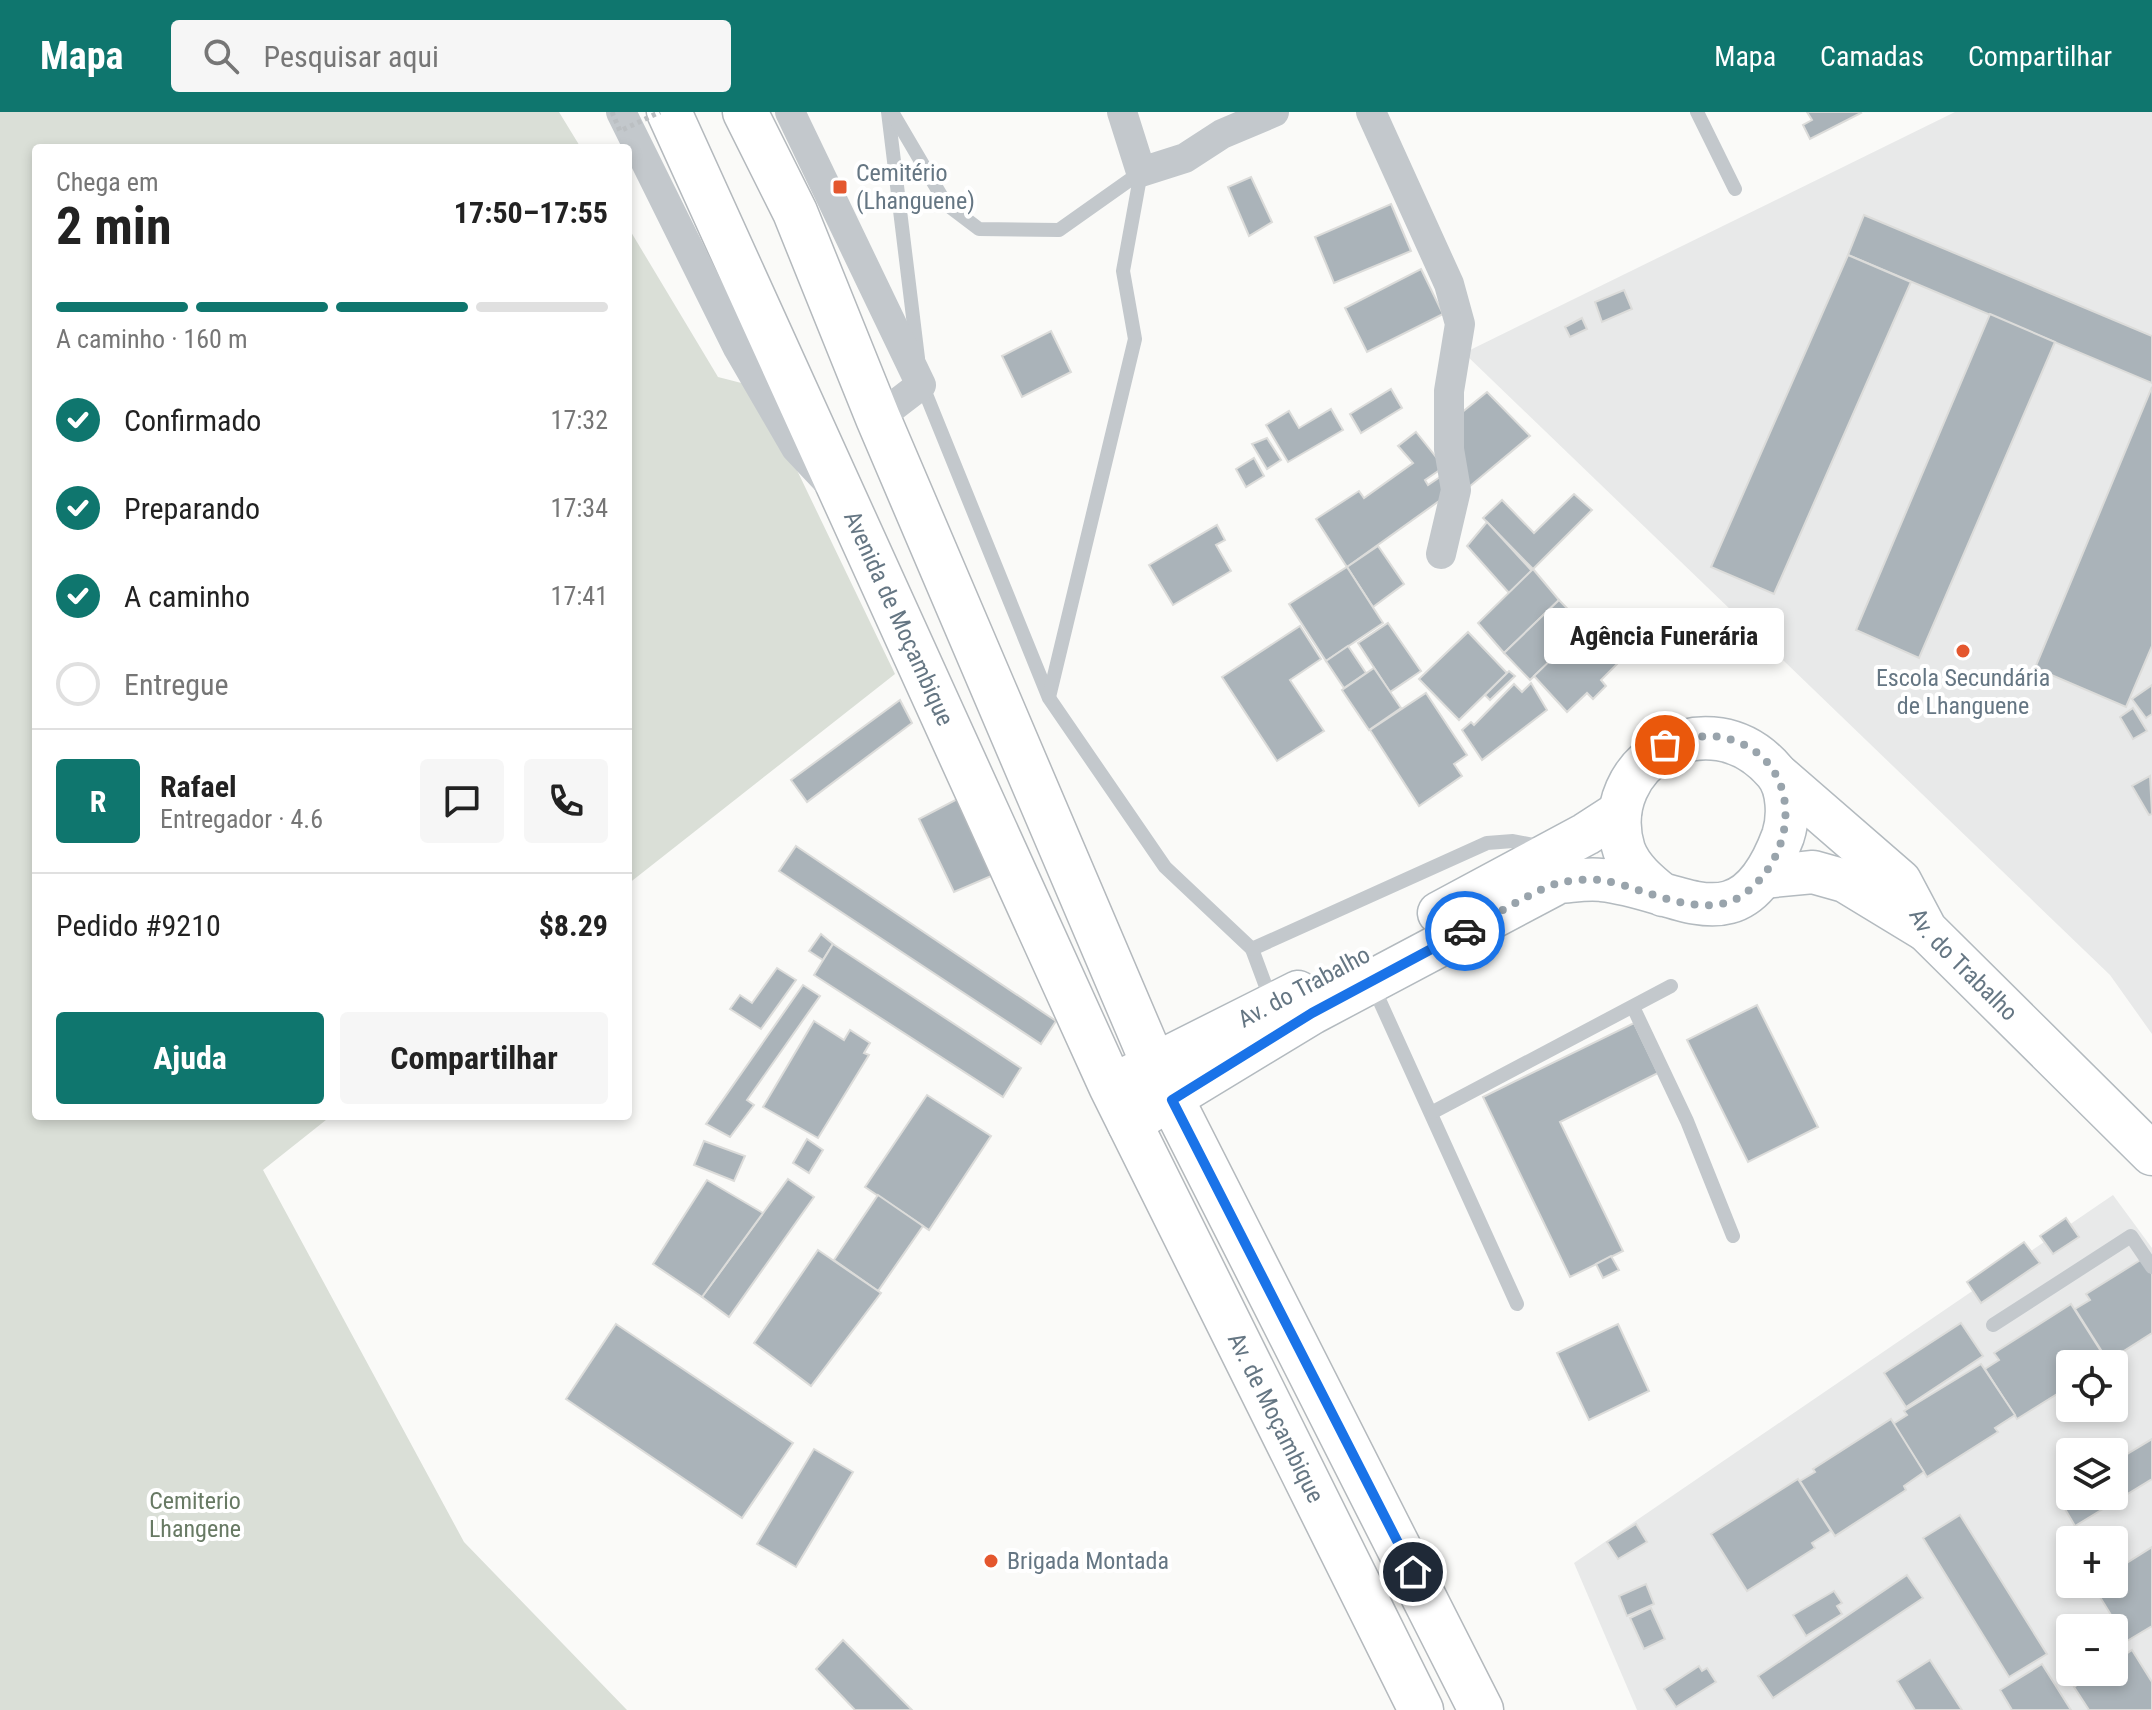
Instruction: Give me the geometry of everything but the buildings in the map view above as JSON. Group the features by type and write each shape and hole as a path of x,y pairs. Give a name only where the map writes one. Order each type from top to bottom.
{"highway":[{"name":"Avenida de Moçambique","path":"669,112 1120,1105"},
{"path":"745,112 795,212 878,418 1162,1081 1481,1710"},
{"name":"Av. de Moçambique","path":"1120,1105 1421,1710"}],"main road":[{"path":"1120,1105 1162,1081 1371,981 1559,882 1602,880 1687,904 1710,906 1743,895 1763,877 1787,825 1785,795 1779,776 1741,744 1711,736 1665,745 1633,778 1620,812 1625,851 1639,875 1663,895"},
{"name":"Av. do Trabalho","path":"1779,776 1900,881 1926,930 2152,1154"},
{"name":"Av. do Trabalho","path":"1162,1081 1273,1006 1620,812"},
{"path":"1763,877 1813,872 1845,881 1926,930"}],"street":[{"path":"621,112 738,348 796,448 840,493"},
{"path":"790,112 921,385 878,418"},
{"path":"1122,112 1141,172 1185,158 1222,134 1274,112"},
{"path":"1371,112 1449,284 1460,324 1449,391 1449,449 1456,490 1441,554"}],"lane":[{"path":"890,112 921,385 1049,698 1165,867 1252,949 1273,1006"},
{"path":"890,112 946,204 979,229 1059,230 1141,172"},
{"path":"1697,112 1735,189"},
{"path":"1049,698 1135,339 1123,271 1141,172"},
{"path":"1252,949 1487,843 1513,841 1555,849"},
{"path":"1371,981 1433,1112 1517,1304"},
{"path":"1433,1112 1634,1009 1671,986"},
{"path":"1634,1009 1687,1121 1733,1236"},
{"path":"1993,1325 2131,1236 2152,1267"}],"path":[{"path":"612,112 620,131 660,112"}],"shaded area":[{"name":"Escola Secundária de Lhanguene","path":"1955,112 2152,112 2152,1034 2110,975 1464,353"},
{"path":"2113,1195 2152,1248 2152,1710 1637,1710 1574,1563"}],"green space":[{"name":"Cemiterio Lhangene","path":"0,112 559,112 579,144 32,144 32,1120 326,1120 263,1170 464,1542 627,1710 0,1710"},
{"path":"632,234 718,377 757,387 895,674 632,881"}],"way so far":[{"path":"1465,931 1559,882 1602,880 1687,904 1710,906 1743,895 1763,877 1787,825 1785,795 1779,776 1765,761 1741,744 1711,736 1665,745"}],"place":[{"name":"Cemitério (Lhanguene)","path":"840,187"},
{"name":"Escola Secundária de Lhanguene","path":"1963,651"},
{"name":"Agência Funerária","path":"1665,745"},
{"name":"Brigada Montada","path":"991,1561"}],"route":[{"path":"1413,1572 1172,1100 1312,1013 1465,931"}]}
